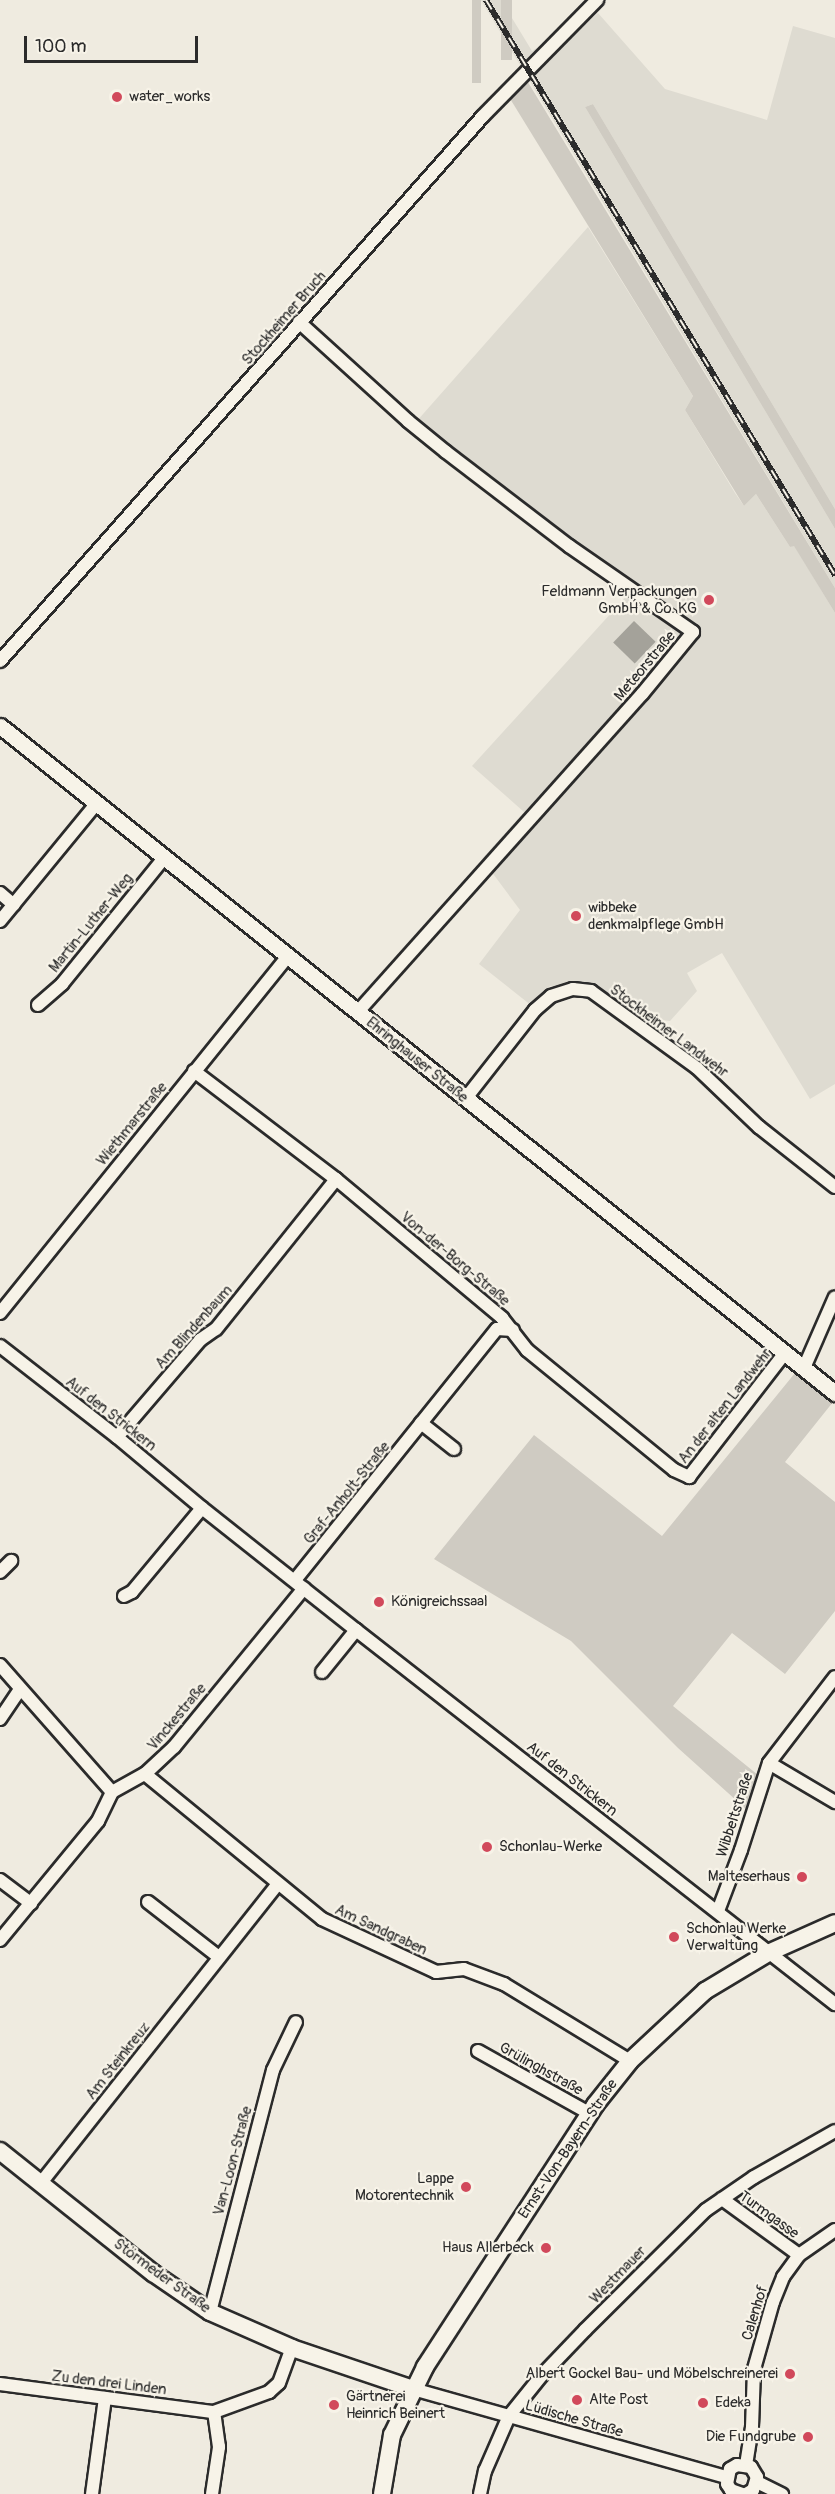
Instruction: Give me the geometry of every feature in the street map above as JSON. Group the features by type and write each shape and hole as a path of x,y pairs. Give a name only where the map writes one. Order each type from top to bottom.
{"main road":[{"name":"Ernst-Von-Bayern-Straße","path":"382,2494 392,2435 413,2389 437,2346 589,2114 630,2061 705,1991 768,1953 835,1923"},
{"name":"Störmeder Straße","path":"0,2151 153,2273 210,2312 292,2348 413,2389"}],"street":[{"name":"Stockheimer Bruch","path":"0,661 483,116 597,0"},
{"name":"Meteorstraße","path":"299,322 408,421 446,452 568,546 693,632 642,694 358,1012"},
{"name":"Ehringhauser Straße","path":"0,726 835,1393"},
{"path":"0,921 97,803"},
{"name":"Martin-Luther-Weg","path":"38,1005 62,984 165,857"},
{"path":"0,894 14,904"},
{"name":"Wiethmarstraße","path":"0,1313 289,956"},
{"name":"Stockheimer Landwehr","path":"466,1098 535,1010 551,996 573,990 591,991 697,1068 759,1127 834,1185"},
{"name":"Von-der-Borg-Straße","path":"194,1071 336,1179 502,1318 527,1350 674,1470 689,1477"},
{"name":"Am Blindenbaum","path":"117,1437 200,1340 216,1329 336,1179"},
{"path":"804,1368 835,1297"},
{"name":"Graf-Anholt-Straße","path":"300,1584 421,1424 497,1329 513,1330"},
{"name":"Auf den Strickern","path":"0,1346 117,1437 202,1508 356,1630 835,2004"},
{"name":"An der alten Landwehr","path":"689,1477 785,1353"},
{"path":"421,1424 454,1449"},
{"path":"124,1596 132,1592 202,1508"},
{"path":"0,1572 11,1561"},
{"name":"Vinckestraße","path":"112,1792 145,1774 174,1747 300,1584"},
{"path":"322,1672 356,1630"},
{"path":"0,1665 112,1792 98,1821 0,1940"},
{"name":"Wibbeltstraße","path":"718,1911 741,1850 768,1763 835,1677"},
{"path":"0,1719 21,1689"},
{"name":"Wibbeltstraße","path":"768,1763 835,1802"},
{"name":"Am Sandgraben","path":"145,1774 322,1919 436,1972 464,1969 504,1984 630,2061"},
{"path":"0,1880 31,1903"},
{"name":"Am Steinkreuz","path":"40,2184 278,1884"},
{"path":"148,1902 219,1957"},
{"name":"Van-Loon-Straße","path":"210,2312 273,2070 296,2022"},
{"name":"Grülinghstraße","path":"478,2051 589,2114"},
{"name":"Westmauer","path":"480,2494 485,2471 509,2416 542,2375 657,2256 681,2232 722,2199 754,2177 835,2131"},
{"name":"Turmgasse","path":"722,2199 799,2255"},
{"name":"Calenhof","path":"746,2465 752,2427 754,2369 773,2302 783,2277 799,2255 835,2230"},
{"name":"Zu den drei Linden","path":"0,2384 214,2412 269,2392 279,2383 292,2348"},
{"name":"Lüdische Straße","path":"413,2389 727,2477"},
{"path":"92,2494 105,2398"},
{"path":"212,2494 219,2446 214,2412"},
{"path":"737,2465 746,2465 755,2472 757,2482 753,2490 737,2494 731,2490 727,2477 730,2469 737,2465"},
{"path":"757,2482 782,2494"}],"shaded area":[{"path":"472,0 481,0 481,83 472,83"},
{"path":"481,0 501,0 532,51 540,46 549,57 598,13 665,89 767,120 793,26 835,38 835,509 593,104 585,107 835,529 835,588"},
{"path":"501,0 512,0 512,60 501,60"},
{"path":"526,79 835,588 835,613 794,546 790,547 756,494 744,506 685,410 693,396 509,97"},
{"path":"593,104 835,509 835,529 585,107"},
{"path":"588,227 693,396 685,410 735,493 744,506 756,494 790,547 794,545 835,613 835,1084 810,1099 722,953 687,973 697,991 670,1021 635,1017 578,984 550,986 532,1006 479,964 520,910 482,859 524,812 472,766 633,589 416,422"},
{"path":"634,621 656,642 635,663 613,643"},
{"path":"795,1373 833,1402 785,1462 835,1502 835,1611 785,1674 732,1633 673,1706 758,1775 747,1810 678,1748 571,1641 434,1559 534,1435 662,1536"}],"railway":[{"path":"486,0 835,575"}],"place":[{"name":"water_works","path":"117,97"},
{"name":"Feldmann Verpackungen GmbH & Co. KG","path":"709,600"},
{"name":"wibbeke denkmalpflege GmbH","path":"576,916"},
{"name":"Königreichssaal","path":"379,1602"},
{"name":"Schonlau-Werke","path":"487,1847"},
{"name":"Malteserhaus","path":"802,1877"},
{"name":"Schonlau Werke Verwaltung","path":"674,1937"},
{"name":"Lappe Motorentechnik","path":"466,2187"},
{"name":"Haus Allerbeck","path":"546,2248"},
{"name":"Albert Gockel Bau- und Möbelschreinerei","path":"790,2374"},
{"name":"Alte Post","path":"577,2400"},
{"name":"Edeka","path":"703,2403"},
{"name":"Gärtnerei Heinrich Beinert","path":"334,2405"},
{"name":"Die Fundgrube","path":"808,2437"}]}
